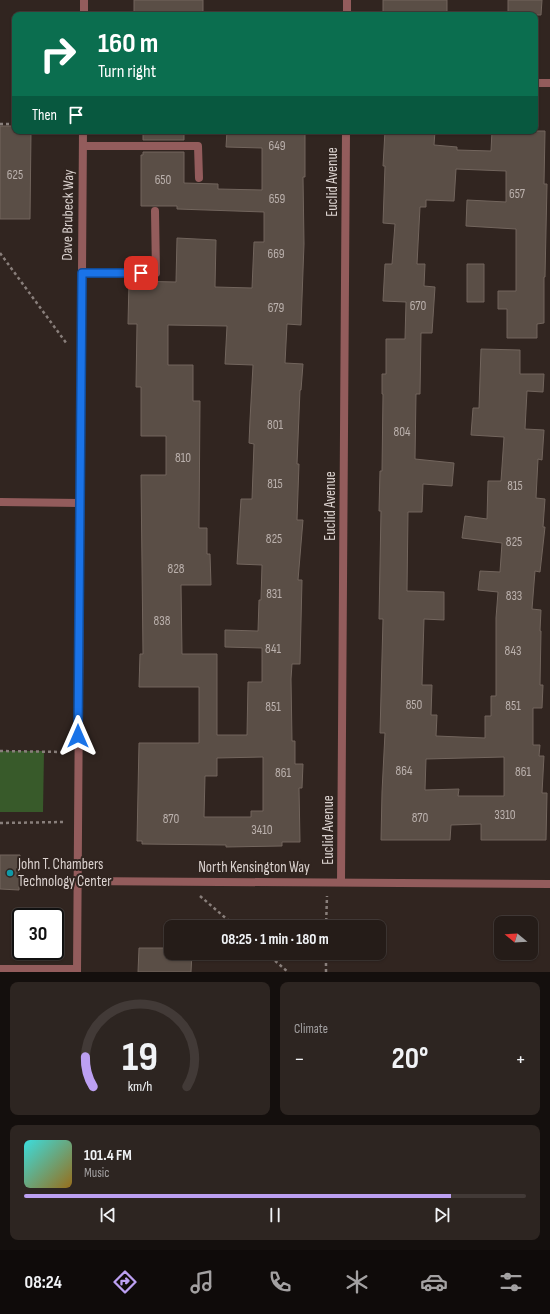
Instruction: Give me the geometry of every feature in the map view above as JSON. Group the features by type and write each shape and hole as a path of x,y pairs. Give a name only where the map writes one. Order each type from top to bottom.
{"street":[{"path":"84,0 84,12"},
{"path":"346,0 347,12"},
{"path":"538,83 550,83"},
{"name":"Dave Brubeck Way","path":"77,971 83,134"},
{"name":"Euclid Avenue","path":"341,882 346,134"},
{"path":"83,146 198,146 199,178"},
{"path":"82,273 156,273 156,211"},
{"path":"0,502 80,503"},
{"name":"North Kensington Way","path":"77,881 550,884"},
{"path":"0,970 77,971"}],"path":[{"path":"0,124 12,124"},
{"path":"0,253 81,363"},
{"path":"0,751 78,752"},
{"path":"0,823 77,822"},
{"path":"182,881 228,920"},
{"path":"326,920 327,882"},
{"path":"274,960 288,972"},
{"path":"326,960 326,972"}],"green space":[{"path":"0,751 44,751 43,812 0,812"}],"building":[{"path":"134,0 203,0 203,12 134,12"},
{"path":"383,0 447,0 447,12 383,12"},
{"path":"508,0 542,0 541,15 538,15 538,12 508,12"},
{"path":"0,126 12,126 12,134 31,134 30,219 0,219"},
{"path":"538,131 545,131 544,184 547,184 544,323 537,324 537,338 507,338 507,309 498,309 498,291 516,291 516,229 466,226 467,200 506,202 506,171 456,169 454,201 426,200 426,207 420,207 417,264 425,264 424,286 435,287 432,333 421,333 420,394 416,394 415,459 454,463 452,486 423,484 422,512 408,512 407,591 444,592 444,620 424,619 422,685 432,685 431,715 437,715 436,736 485,738 485,716 491,716 491,696 496,696 496,618 498,592 478,590 480,571 500,572 502,543 462,538 465,516 487,519 488,481 501,481 504,437 471,435 473,408 479,408 481,349 520,350 520,374 544,374 543,392 527,391 525,429 544,430 542,460 538,459 536,498 545,499 543,527 545,527 540,572 535,571 532,609 541,610 540,685 543,685 542,708 533,708 533,745 540,745 539,756 544,756 542,793 547,793 546,840 481,840 481,824 451,825 450,840 381,840 385,733 380,733 383,619 379,619 381,511 379,511 380,471 382,471 382,374 386,374 386,339 405,339 406,302 383,301 385,264 392,264 395,224 383,223 385,166 383,166 385,134 435,134 434,145 457,147 457,150 491,151 492,134 538,134","holes":["504,757 504,796 458,796 459,789 425,790 426,759"]},
{"path":"143,134 184,134 184,140 143,140"},
{"path":"227,134 305,134 305,177 303,177 304,244 301,325 287,324 285,363 303,364 300,390 297,464 299,464 297,520 303,520 298,580 302,580 300,664 292,664 291,679 292,741 295,741 295,764 303,764 302,788 299,788 300,842 282,842 282,846 226,847 226,845 142,844 142,841 137,841 139,743 199,743 199,687 139,687 140,654 143,654 141,475 166,475 166,436 141,436 141,387 136,387 137,324 128,324 129,281 176,282 177,238 216,240 215,287 252,288 254,242 264,242 264,212 177,209 177,206 141,206 141,155 143,155 143,152 184,152 184,183 218,184 218,189 262,190 262,148 226,147","holes":["168,325 227,326 225,364 253,365 249,443 254,444 252,499 241,499 237,564 262,565 258,631 225,630 225,647 262,648 262,682 248,682 247,735 217,735 217,654 182,654 181,585 211,585 210,554 207,554 207,528 199,528 200,401 193,401 193,365 168,365","263,757 263,811 251,811 251,817 204,817 205,776 217,776 217,758"]},
{"path":"467,264 484,264 484,302 467,302"},
{"path":"0,855 20,855 19,890 0,889"},
{"path":"139,948 164,948 164,960 192,960 191,972 138,972"}],"place":[{"name":"John T. Chambers Technology Center","path":"10,873"}],"route":[{"path":"78,736 82,273 141,273"}]}
